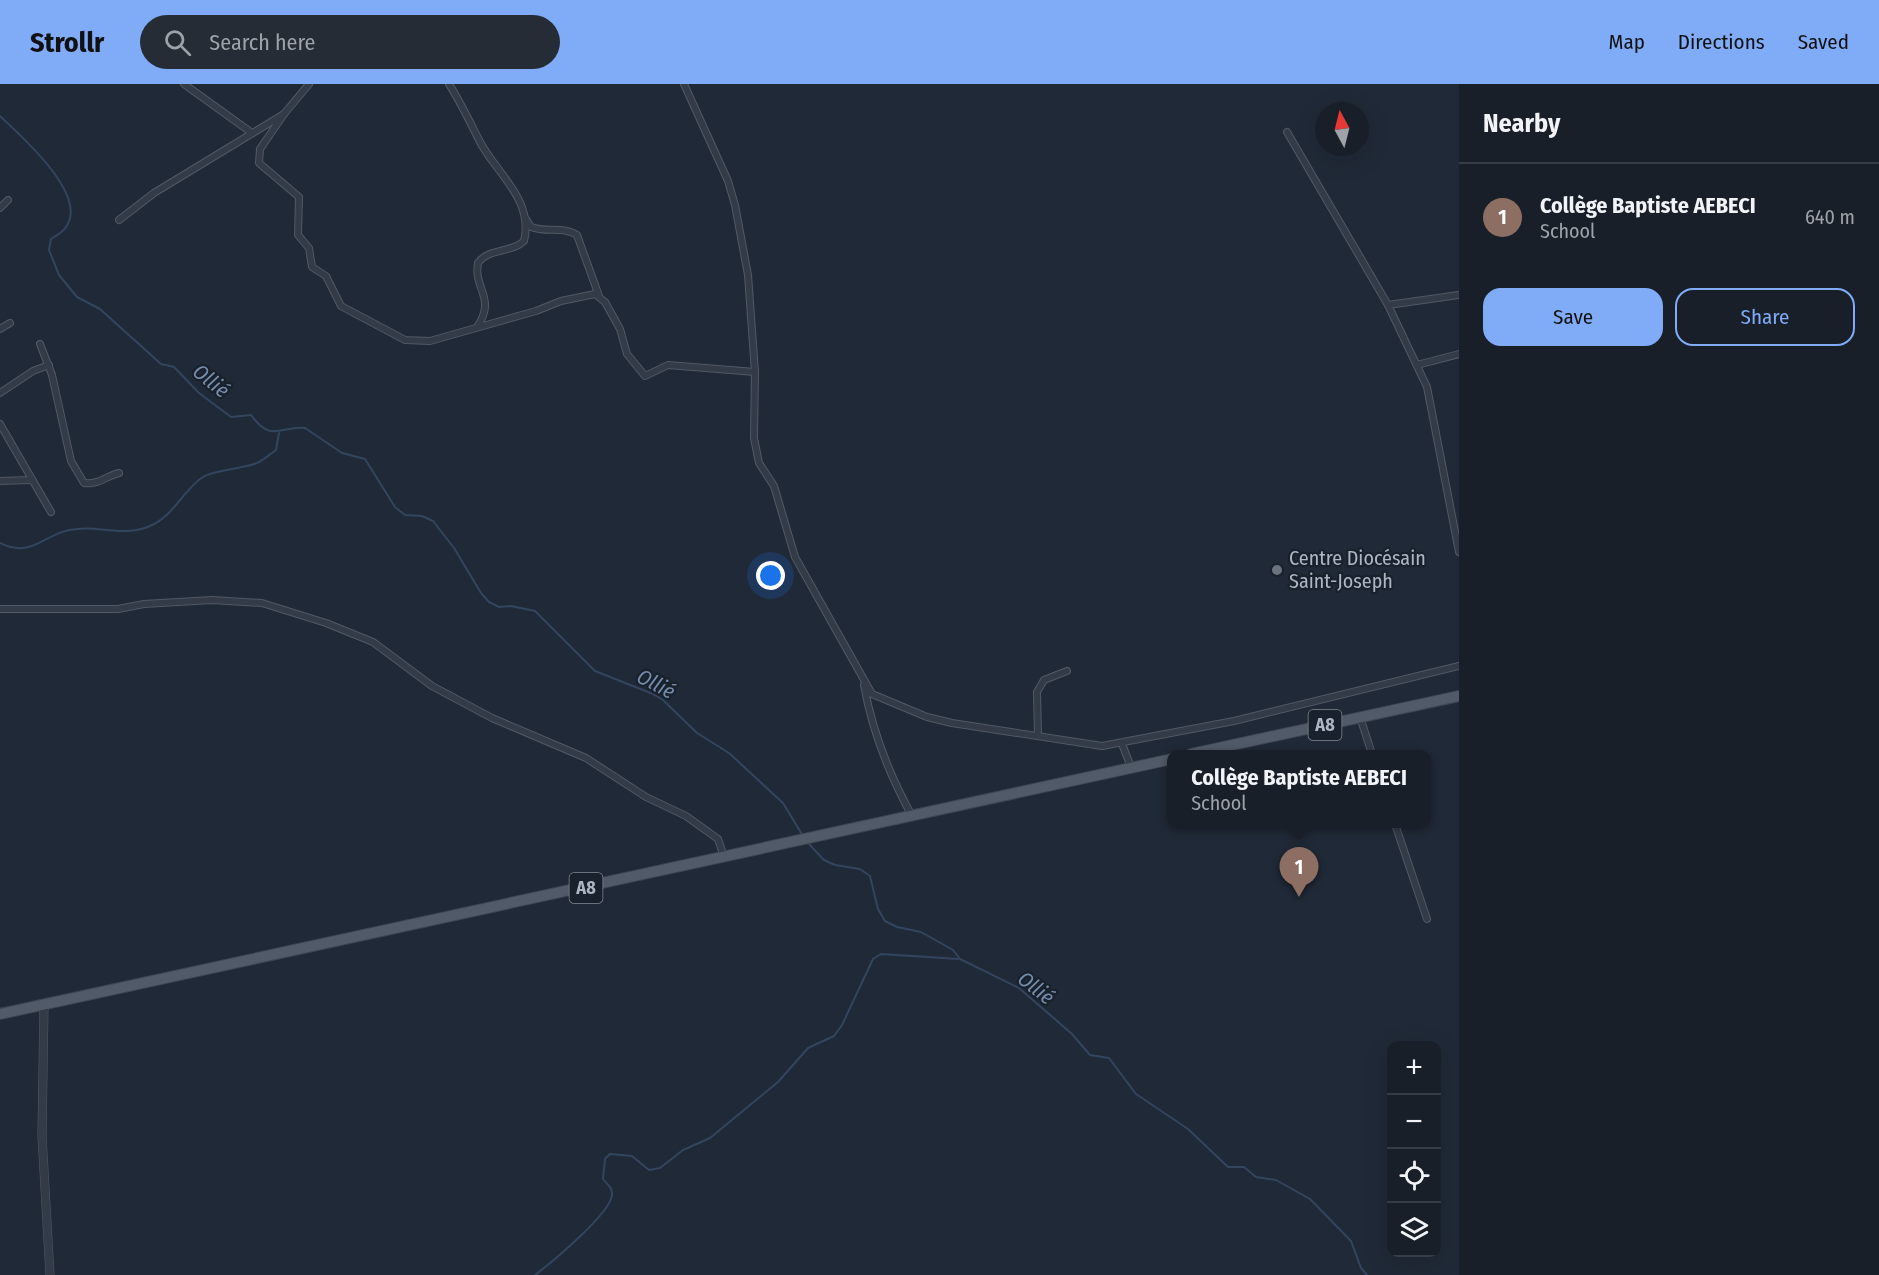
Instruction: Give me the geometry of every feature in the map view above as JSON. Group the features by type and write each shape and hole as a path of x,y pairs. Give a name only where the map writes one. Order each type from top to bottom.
{"main road":[{"name":"A8","path":"1209,750 1459,696"},
{"name":"A8","path":"0,1014 1167,760"}],"street":[{"path":"184,84 252,133"},
{"path":"309,84 284,114 260,149 259,163 298,197 298,235 309,248 312,267 327,276 341,306 405,340 430,341 586,294 599,296"},
{"path":"449,84 485,149 519,196 526,233 520,245 487,255 478,263 478,275 487,300 483,318 477,327"},
{"path":"684,84 728,181 735,205 748,275 755,372 754,438 759,463 774,486 795,556 858,666 868,706 896,783 912,816"},
{"path":"119,220 154,193 284,114"},
{"path":"1287,132 1389,305 1427,387 1459,552"},
{"path":"0,208 8,200"},
{"path":"523,213 531,227 542,231 570,230 577,235 599,296 620,329 627,354 645,376 668,365 755,372"},
{"path":"1389,305 1459,295"},
{"path":"0,329 10,323"},
{"path":"40,344 49,365 71,461 84,483 101,482 109,475 119,473"},
{"path":"1417,365 1459,354"},
{"path":"0,393 33,371 49,365"},
{"path":"0,424 51,512"},
{"path":"0,481 32,480"},
{"path":"0,609 118,609 144,604 212,600 262,603 327,624 373,642 432,686 492,718 586,758 646,797 686,816 718,839 724,857"},
{"path":"864,685 872,694 927,717 979,729 1102,746 1122,744 1336,698 1370,686 1459,666"},
{"path":"1038,736 1037,692 1044,680 1067,671"},
{"path":"1360,717 1371,750"},
{"path":"1122,744 1131,768"},
{"path":"1396,828 1427,919"},
{"path":"44,1005 42,1136 50,1275"}],"waterway":[{"name":"Ollié","path":"0,116 50,167 68,199 71,214 66,227 51,239 49,250 59,275 77,297 100,309 161,364 174,367 199,393 231,417 251,415 258,424 270,431 305,428 342,453 365,459 395,507 405,515 422,516 433,521 454,548 481,593 489,602 499,607 511,606 535,611 595,671 663,700 697,733 729,753 783,803 803,836"},
{"path":"0,543 12,547 31,547 56,534 77,529 131,531 150,526 165,517 205,476 251,465 265,459 276,450 279,433"},
{"name":"Ollié","path":"808,843 824,860 835,865 860,869 870,876 878,909 885,921 897,927 921,932 953,950 960,959 1019,988 1072,1034 1090,1055 1109,1058 1136,1094 1188,1129 1228,1167 1244,1167 1256,1177 1276,1180 1310,1199 1351,1241 1361,1268 1367,1275"},
{"path":"535,1275 579,1237 609,1203 612,1190 603,1179 605,1159 610,1154 632,1156 649,1170 660,1168 683,1150 710,1138 778,1082 808,1048 834,1036 842,1025 873,959 881,954 958,959"}],"place":[{"name":"Centre Diocésain Saint-Joseph","path":"1277,570"},
{"name":"Collège Baptiste AEBECI","path":"1299,897"}]}
